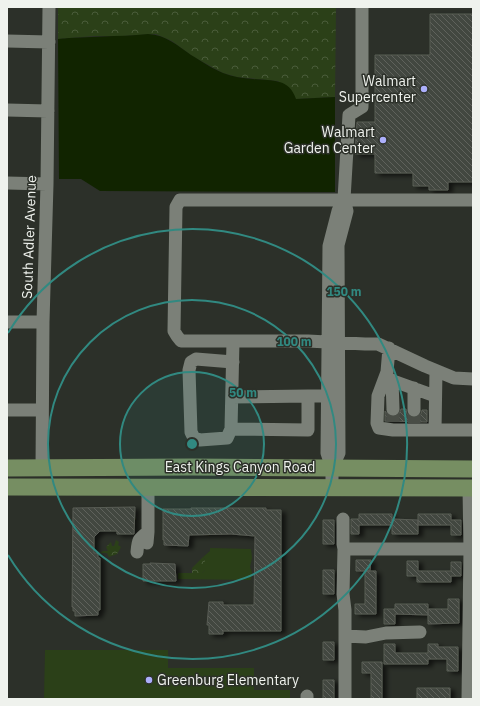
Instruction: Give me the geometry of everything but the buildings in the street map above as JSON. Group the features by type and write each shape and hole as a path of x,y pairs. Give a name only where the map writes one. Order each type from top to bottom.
{"main road":[{"name":"East Kings Canyon Road","path":"7,468 192,467 473,469"},
{"name":"East Kings Canyon Road","path":"7,487 471,488"}],"street":[{"name":"South Adler Avenue","path":"42,468 43,322 47,184 49,7"},
{"path":"332,488 332,468 327,453 328,396 333,342 338,245 347,211 344,199 349,115 362,107 362,7"},
{"path":"7,41 49,42"},
{"path":"7,110 48,111"},
{"path":"7,184 47,184"},
{"path":"473,200 180,200 176,207 174,330 181,341 333,342 378,344 454,378 473,379"},
{"path":"7,322 43,322"},
{"path":"233,341 233,362 231,429 227,438 200,440 194,438 191,432 189,370 191,362 196,359 233,362"},
{"path":"332,468 339,453 333,342"},
{"path":"389,348 387,372 393,409"},
{"path":"435,430 436,371"},
{"path":"388,379 435,396"},
{"path":"388,379 378,396 377,423 379,428 473,430"},
{"path":"414,388 414,410"},
{"path":"231,429 308,430 308,396"},
{"path":"232,397 328,396"},
{"path":"7,410 42,410"},
{"path":"144,542 148,488"},
{"path":"468,699 471,488"},
{"path":"343,519 343,594 345,610 344,699"},
{"path":"344,549 470,549"},
{"path":"345,636 366,637 386,633 420,632"}],"green space":[{"path":"58,7 336,7 335,97 296,99 278,81 237,77 223,73 192,56 172,41 156,34 58,39"},
{"path":"116,540 119,542 118,545 121,547 117,554 109,557 107,553 100,553 103,551 108,551 106,547 111,542 112,546 114,546"},
{"path":"210,548 251,549 251,580 178,579 178,573 202,573 205,570 205,560 203,557 210,551"},
{"path":"203,557 205,560 205,570 202,573 192,573 192,568"},
{"name":"Greenburg Elementary","path":"45,650 168,650 168,668 254,668 254,690 290,690 290,699 44,699"}],"shaded area":[{"path":"148,34 166,38 191,55 223,73 238,77 273,81 284,84 293,92 296,99 335,97 335,192 100,191 81,179 59,179 58,39"}],"tunnel":[{"path":"393,409 393,425"},
{"path":"414,410 414,426"}],"place":[{"name":"Walmart Supercenter","path":"424,89"},
{"name":"Walmart Garden Center","path":"383,140"},
{"name":"Greenburg Elementary","path":"149,680"}]}
